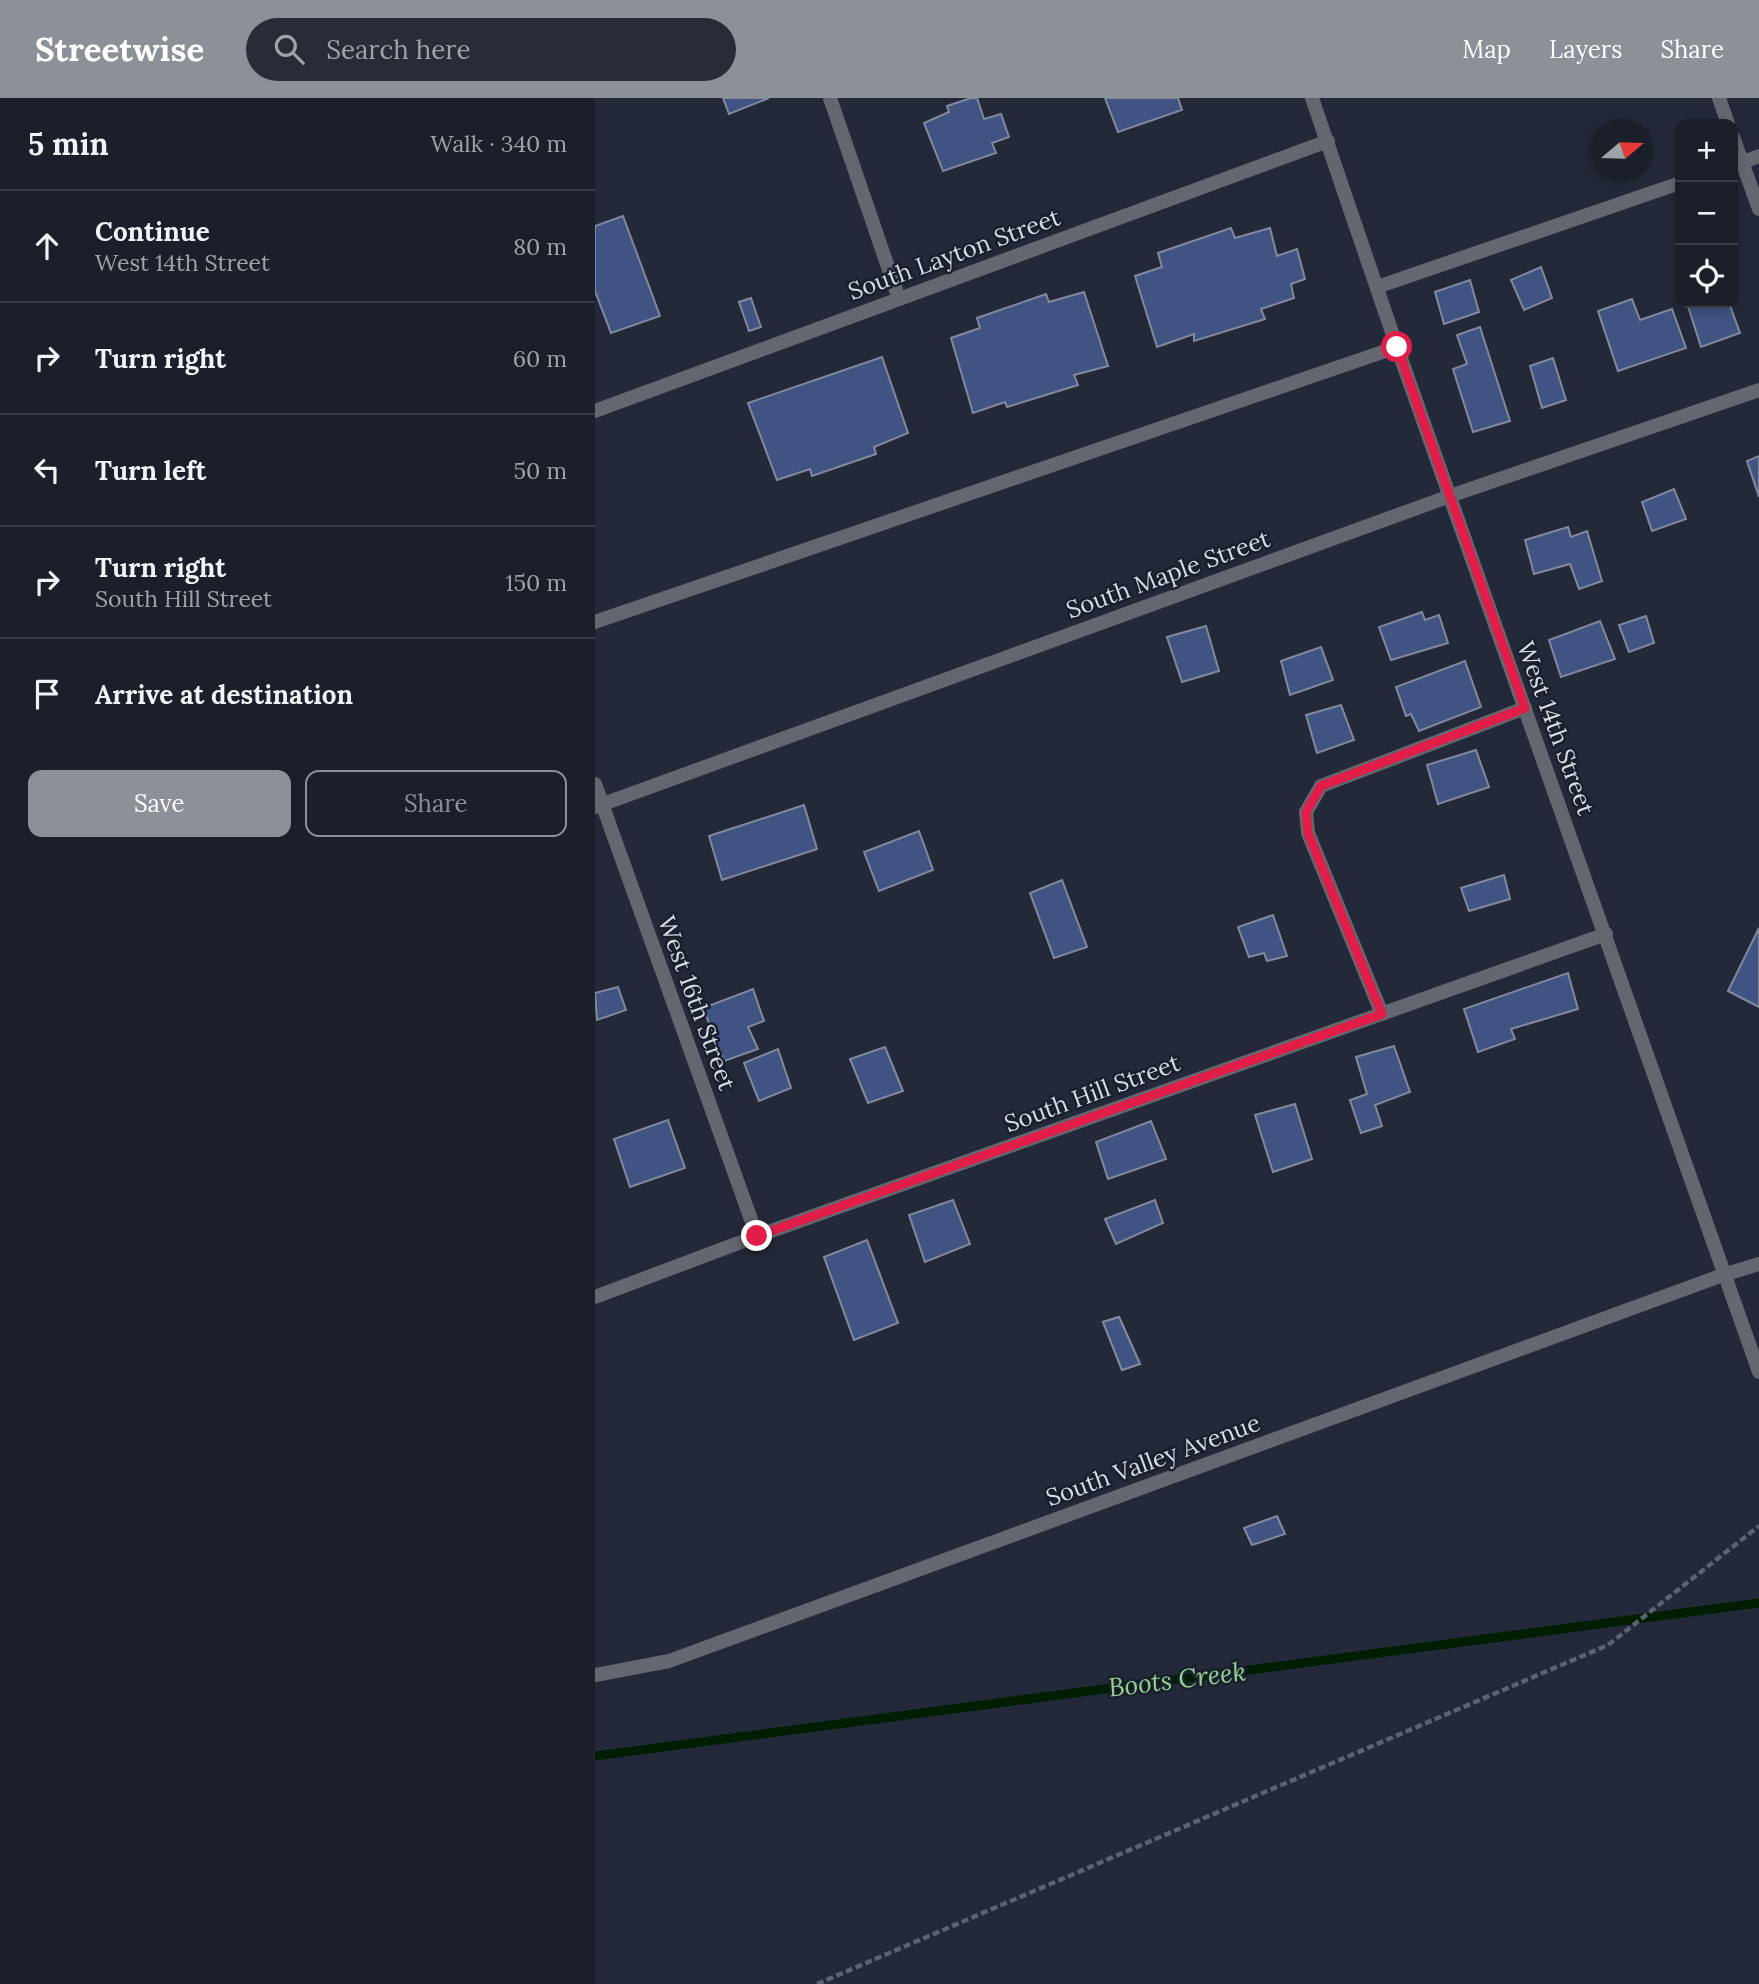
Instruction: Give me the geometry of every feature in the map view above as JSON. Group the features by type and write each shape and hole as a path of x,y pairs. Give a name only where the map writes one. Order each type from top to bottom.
{"street":[{"path":"830,98 899,299"},
{"name":"West 14th Street","path":"1313,98 1397,347 1759,1372"},
{"path":"1719,98 1726,119"},
{"name":"South Layton Street","path":"595,411 1328,141"},
{"path":"1738,164 1759,156"},
{"path":"1738,166 1759,209"},
{"path":"1377,286 1675,185"},
{"path":"595,622 1397,347"},
{"name":"South Maple Street","path":"598,806 1450,496 1759,390"},
{"path":"1382,1014 1308,833 1306,812 1321,786 1525,708"},
{"name":"West 16th Street","path":"595,784 598,806 757,1236"},
{"name":"South Hill Street","path":"595,1297 757,1236 1606,934"},
{"name":"South Valley Avenue","path":"595,1675 669,1661 1759,1264"}],"path":[{"path":"817,1984 1608,1645 1759,1526"}],"building":[{"path":"723,98 769,98 729,114"},
{"path":"977,98 984,119 1001,114 1009,137 992,143 996,153 943,171 924,123 949,112 947,106"},
{"path":"1105,98 1178,98 1182,110 1118,132"},
{"path":"623,216 660,316 611,333 595,291 595,226"},
{"path":"1231,228 1235,238 1270,228 1277,256 1297,249 1305,279 1291,284 1294,298 1261,309 1265,319 1194,341 1194,334 1157,347 1135,276 1162,267 1158,253"},
{"path":"1541,267 1552,298 1524,310 1511,280"},
{"path":"1470,280 1479,312 1444,324 1435,292"},
{"path":"1084,292 1108,366 1074,375 1078,385 1007,407 1005,402 973,413 951,338 980,328 977,318 1046,294 1049,302"},
{"path":"751,298 761,327 749,331 739,302"},
{"path":"1632,299 1640,320 1672,309 1686,348 1618,371 1598,311"},
{"path":"1689,308 1731,308 1740,333 1701,347"},
{"path":"1480,327 1510,421 1473,432 1453,369 1467,364 1457,335"},
{"path":"882,357 908,433 874,447 876,454 812,476 810,469 777,480 748,403"},
{"path":"1553,358 1566,400 1542,408 1530,366"},
{"path":"1759,456 1759,497 1747,461"},
{"path":"1674,489 1686,519 1652,531 1642,502"},
{"path":"1568,527 1571,537 1587,531 1602,581 1579,589 1570,564 1534,574 1525,540"},
{"path":"1422,612 1425,620 1439,615 1448,643 1391,660 1379,627"},
{"path":"1646,616 1654,643 1629,652 1619,625"},
{"path":"1600,621 1615,659 1561,677 1549,640"},
{"path":"1206,626 1219,671 1182,682 1167,637"},
{"path":"1321,647 1333,680 1290,695 1281,661"},
{"path":"1465,661 1481,707 1419,731 1411,714 1406,716 1396,687"},
{"path":"1341,705 1354,740 1317,753 1306,715"},
{"path":"1476,750 1489,787 1438,804 1427,765"},
{"path":"804,805 817,849 722,880 709,836"},
{"path":"919,831 933,870 879,891 864,852"},
{"path":"1504,875 1510,899 1469,911 1461,888"},
{"path":"1062,880 1087,947 1054,958 1030,893"},
{"path":"1273,915 1287,956 1267,961 1264,953 1249,957 1238,927"},
{"path":"1759,928 1759,1007 1728,991"},
{"path":"1568,973 1578,1009 1511,1029 1515,1039 1478,1052 1464,1009"},
{"path":"618,987 626,1010 597,1020 595,993"},
{"path":"753,989 764,1021 748,1027 758,1049 724,1061 703,1008"},
{"path":"1394,1046 1410,1092 1375,1105 1382,1126 1361,1133 1350,1100 1367,1094 1356,1057"},
{"path":"885,1047 903,1091 868,1103 850,1059"},
{"path":"778,1049 791,1088 759,1101 744,1063"},
{"path":"1295,1104 1312,1159 1273,1172 1255,1115"},
{"path":"668,1120 685,1168 630,1187 614,1139"},
{"path":"1151,1121 1166,1159 1108,1179 1096,1142"},
{"path":"953,1200 970,1244 925,1262 909,1215"},
{"path":"1155,1200 1163,1223 1116,1244 1105,1219"},
{"path":"867,1240 898,1323 854,1340 824,1257"},
{"path":"1119,1317 1140,1364 1122,1370 1103,1322"},
{"path":"1119,1317 1140,1364 1122,1370 1103,1322"},
{"path":"1277,1516 1285,1534 1252,1545 1244,1528"}],"waterway":[{"name":"Boots Creek","path":"595,1756 1759,1603"}],"route":[{"path":"757,1236 1382,1014 1308,833 1306,812 1321,786 1525,708 1397,347"}]}
